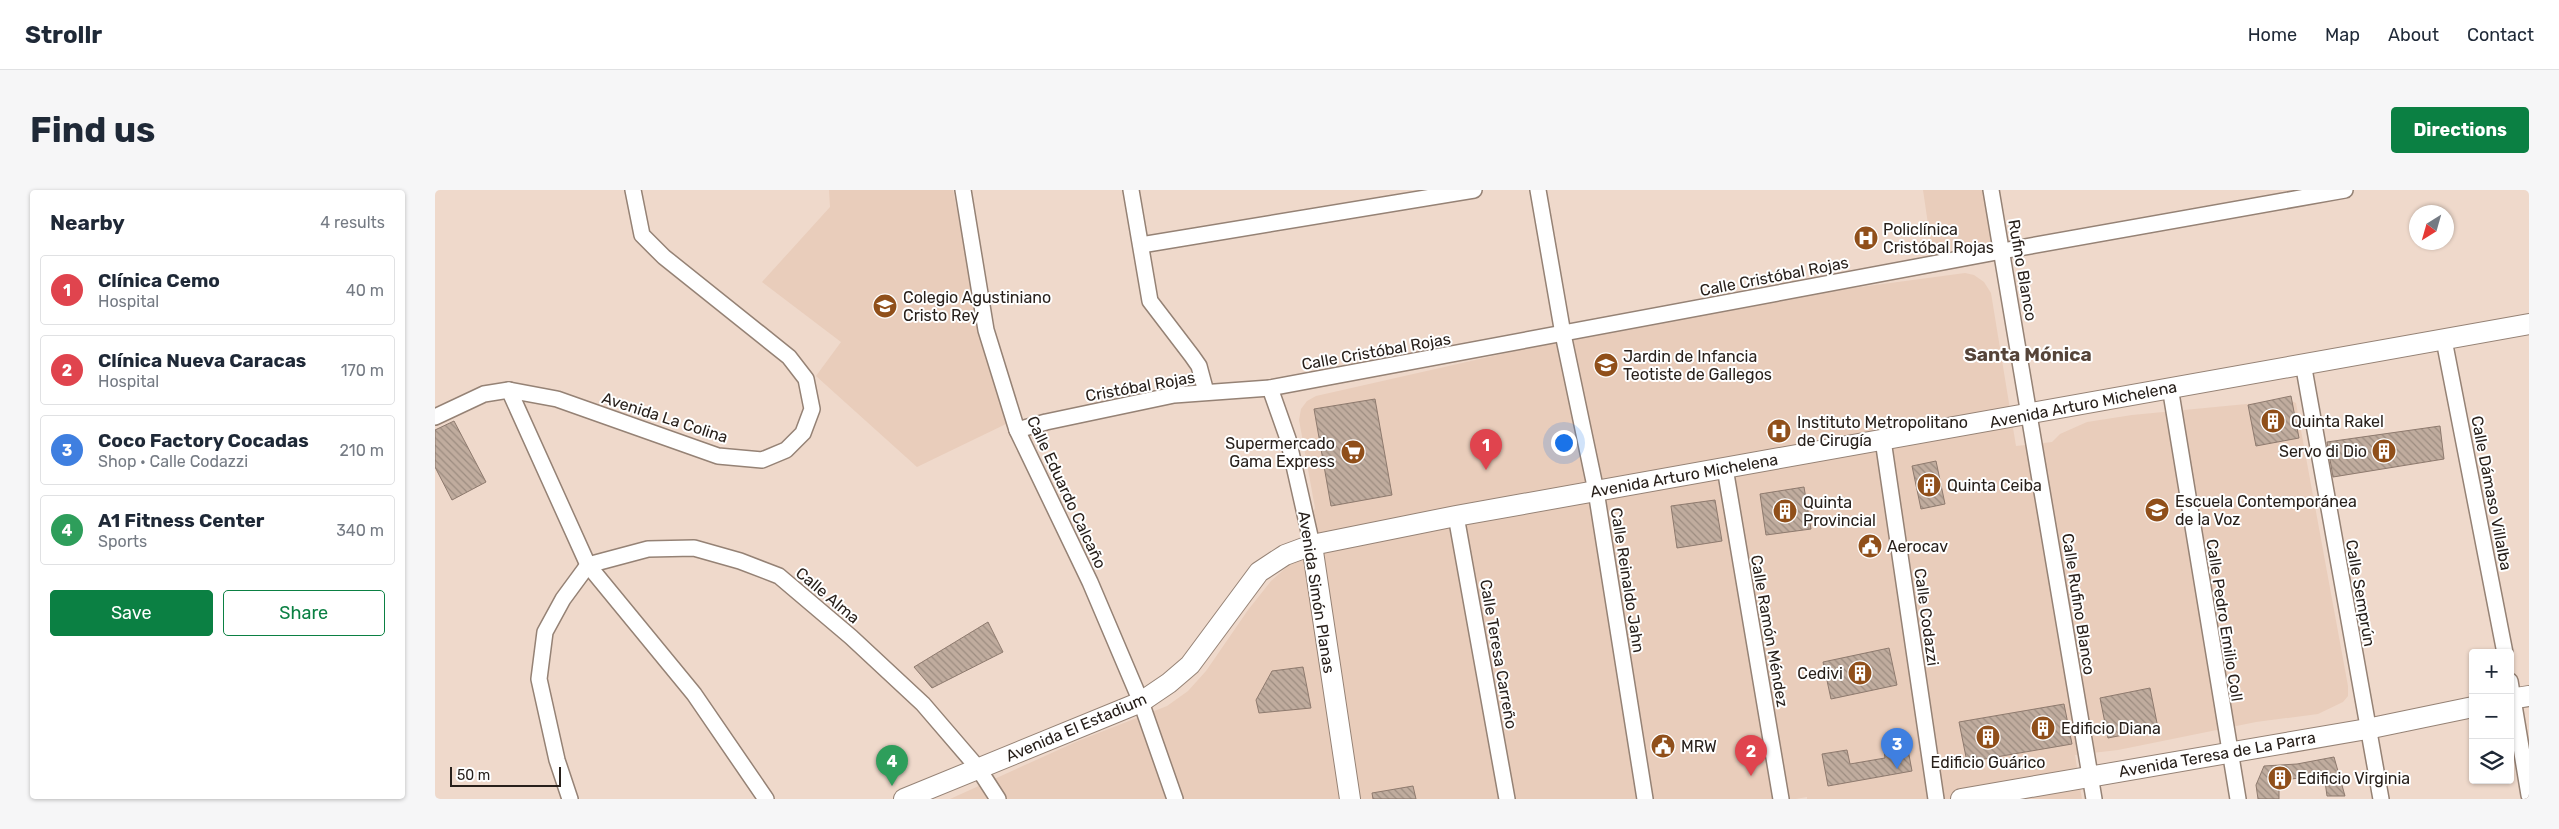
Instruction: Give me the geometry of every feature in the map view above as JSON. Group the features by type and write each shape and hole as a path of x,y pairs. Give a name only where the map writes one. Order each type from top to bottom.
{"street":[{"name":"Avenida La Colina","path":"435,417 484,394 509,390 557,399 718,456 762,460 786,450 803,433 812,409 807,379 789,357 664,257 642,235 633,190"},
{"name":"Calle Eduardo Calcaño","path":"963,190 986,330 1017,430 1090,582 1141,702 1175,799"},
{"path":"1131,190 1150,301 1199,366 1206,392"},
{"path":"1141,245 1473,190"},
{"name":"Calle Reinaldo Jahn","path":"1538,190 1563,334 1596,491 1645,799"},
{"name":"Rufino Blanco","path":"1991,190 2030,414"},
{"name":"Calle Cristóbal Rojas","path":"1270,388 2002,251 2345,190"},
{"name":"Avenida Arturo Michelena","path":"1312,545 1456,516 2529,324"},
{"name":"Calle Dámaso Villalba","path":"2444,340 2504,649"},
{"name":"Calle Semprún","path":"2303,363 2381,799"},
{"name":"Calle Pedro Emilio Coll","path":"2170,387 2238,799"},
{"name":"Cristóbal Rojas","path":"1017,430 1173,395 1270,388"},
{"name":"Avenida Simón Planas","path":"1270,388 1288,439 1312,545 1349,799"},
{"path":"509,390 588,565 694,694 766,799"},
{"name":"Calle Rufino Blanco","path":"2030,414 2094,799"},
{"name":"Calle Codazzi","path":"1883,440 1936,799"},
{"name":"Calle Ramón Méndez","path":"1725,468 1781,799"},
{"name":"Calle Teresa Carreño","path":"1456,516 1507,799"},
{"name":"Avenida El Estadium","path":"904,799 1141,702 1169,683 1190,665 1259,572 1285,555 1312,545"},
{"name":"Calle Alma","path":"588,565 648,549 694,548 740,561 779,576 851,637 923,704 978,768 998,799"},
{"path":"570,799 557,760 539,679 545,632 563,599 588,565"},
{"path":"2516,694 2529,795"},
{"name":"Avenida Teresa de La Parra","path":"1961,799 2367,729 2469,708"}],"shaded area":[{"name":"Colegio Agustiniano Cristo Rey","path":"829,190 953,190 981,330 1006,424 917,467 816,376 841,342 762,282 830,207"},
{"path":"1923,190 1985,190 1994,247 1933,258"},
{"path":"1965,273 1974,275 1984,282 1991,293 2016,446 2052,442 2060,434 2087,422 2132,415 2289,400 2296,403 2348,686 2348,696 2343,702 2318,714 2256,722 2118,750 2075,755 2082,799 1807,799 1807,797 1796,799 950,799 1078,741 1167,706 1188,691 1206,671 1248,610 1271,581 1288,566 1315,508 1299,420 1301,409 1307,401 1316,396 1625,326 1741,303"}],"building":[{"name":"Quinta Rakel","path":"2291,396 2299,438 2256,446 2248,405"},
{"name":"Supermercado Gama Express","path":"1375,399 1392,495 1331,506 1314,409"},
{"path":"454,421 486,482 452,500 435,467 435,430"},
{"name":"Servo di Dio","path":"2440,426 2444,459 2333,477 2327,442"},
{"name":"Quinta Ceiba","path":"1936,461 1945,504 1921,509 1912,466"},
{"name":"Quinta Provincial","path":"1804,487 1811,529 1766,535 1760,494"},
{"path":"1715,500 1722,541 1677,548 1671,506"},
{"path":"988,622 1003,652 932,688 914,667"},
{"name":"Cedivi","path":"1889,648 1897,685 1831,699 1823,662"},
{"path":"1303,667 1311,708 1259,713 1256,700 1272,671"},
{"path":"2150,688 2158,728 2108,738 2100,698"},
{"path":"2064,704 2072,744 1967,762 1959,722"},
{"path":"1906,739 1912,771 1828,786 1822,754 1847,750 1850,764 1885,758 1883,744"},
{"name":"Edificio Virginia","path":"2334,757 2345,796 2327,796 2324,774 2279,781 2279,799 2258,799 2256,785 2264,766 2297,764"},
{"path":"1413,786 1416,799 1373,799 1372,793"}],"place":[{"name":"Policlínica Cristóbal Rojas","path":"1866,238"},
{"name":"Colegio Agustiniano Cristo Rey","path":"885,306"},
{"name":"Jardin de Infancia Teotiste de Gallegos","path":"1606,365"},
{"name":"Quinta Rakel","path":"2273,421"},
{"name":"Instituto Metropolitano de Cirugía","path":"1779,431"},
{"name":"Servo di Dio","path":"2384,451"},
{"name":"Supermercado Gama Express","path":"1353,452"},
{"name":"Clínica Cemo","path":"1486,470"},
{"name":"Quinta Ceiba","path":"1929,485"},
{"name":"Escuela Contemporánea de la Voz","path":"2157,510"},
{"name":"Quinta Provincial","path":"1785,511"},
{"name":"Aerocav","path":"1870,546"},
{"name":"Cedivi","path":"1860,673"},
{"name":"Edificio Diana","path":"2043,728"},
{"name":"Edificio Guárico","path":"1988,737"},
{"name":"MRW","path":"1663,746"},
{"name":"Coco Factory Cocadas","path":"1897,769"},
{"name":"Clínica Nueva Caracas","path":"1751,776"},
{"name":"Edificio Virginia","path":"2280,778"},
{"name":"A1 Fitness Center","path":"892,786"}],"district":[{"name":"Santa Mónica","path":"2028,354"}]}
